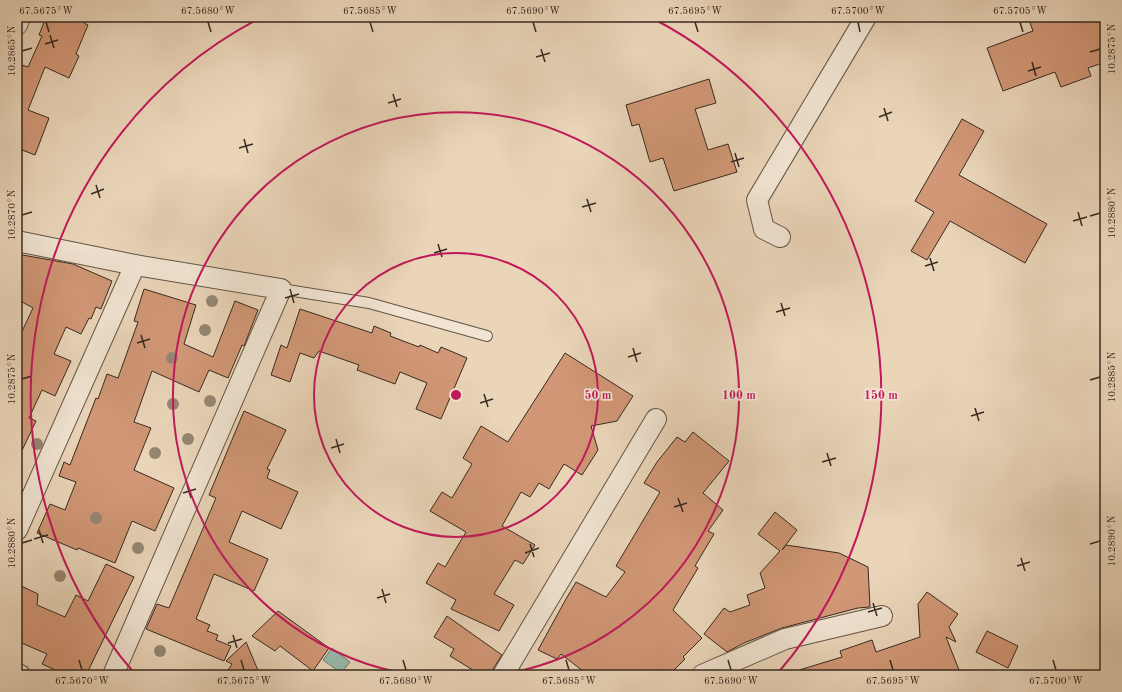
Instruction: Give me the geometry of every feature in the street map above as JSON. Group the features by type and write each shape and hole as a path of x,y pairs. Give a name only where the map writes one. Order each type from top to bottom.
{"street":[{"path":"17,25 20,17"},
{"path":"780,237 764,229 757,200 866,17"},
{"path":"17,241 135,265 281,289 113,675"},
{"path":"17,530 135,265"},
{"path":"503,675 656,419"},
{"path":"702,675 785,639 882,616"}],"lane":[{"path":"281,289 369,303 487,336"}],"shaded area":[{"path":"332,648 350,662 341,673 323,660"}],"building":[{"path":"46,17 86,17 84,23 88,25 76,54 79,56 69,78 45,67 28,110 49,118 35,155 17,148 17,78 22,65 28,67 42,36 39,35"},
{"path":"1037,17 1105,17 1105,62 1088,68 1091,76 1061,87 1055,72 1003,91 987,48 1033,31 1029,20"},
{"path":"709,79 716,103 695,109 708,150 728,144 737,172 674,191 663,158 650,162 639,124 632,126 626,105"},
{"path":"962,119 984,131 959,175 1047,224 1025,263 950,221 927,260 911,251 934,212 915,201"},
{"path":"17,254 73,264 112,281 101,309 96,307 91,319 89,318 81,334 66,327 54,354 71,361 55,396 42,390 29,418 36,421 17,461 17,342 33,308 17,299"},
{"path":"144,289 196,305 184,344 213,357 235,301 258,310 244,346 242,345 228,378 209,370 199,392 152,371 134,422 151,428 134,470 174,488 155,531 132,521 115,563 78,548 77,550 37,533 50,504 65,510 76,482 59,476 64,462 70,465 107,374 118,378 138,322 134,321"},
{"path":"300,309 372,333 374,326 391,333 390,336 419,347 420,345 438,353 441,347 467,358 441,419 416,409 427,383 400,372 395,384 357,370 359,365 319,351 314,358 300,353 290,382 271,375 281,345 287,348"},
{"path":"565,353 633,396 617,421 591,426 598,450 582,475 564,464 549,489 539,483 530,497 521,492 502,526 535,545 523,564 515,560 494,594 514,605 499,631 451,609 456,600 426,583 438,563 445,567 466,532 430,511 442,492 452,498 472,464 463,458 481,426 508,442"},
{"path":"244,411 286,430 267,469 270,470 267,478 298,492 281,529 242,511 229,542 268,559 254,591 214,574 196,619 210,625 207,631 218,635 216,640 231,646 224,661 146,629 157,604 169,608 216,498 209,495"},
{"path":"693,432 729,461 703,493 723,510 708,531 714,534 695,566 698,568 673,610 702,638 683,657 685,659 669,675 588,675 561,654 557,659 538,650 576,582 606,597 625,572 616,566 660,492 644,483 657,462 677,437 685,442"},
{"path":"775,512 797,530 782,550 786,545 839,553 868,567 870,607 858,608 782,628 744,643 727,652 704,634 724,608 730,612 750,605 747,595 765,588 760,573 780,551 758,534"},
{"path":"106,564 134,577 86,675 66,675 42,664 47,654 17,641 17,584 38,594 37,605 65,617 76,595 88,601"},
{"path":"927,592 958,614 949,627 956,642 946,637 961,675 797,675 796,671 842,657 840,651 872,640 876,652 920,637 918,604"},
{"path":"278,611 329,648 313,671 280,646 275,651 252,636"},
{"path":"447,616 502,655 493,669 492,675 481,675 450,656 454,649 434,637"},
{"path":"987,631 1018,646 1008,668 976,652"},
{"path":"246,642 260,675 225,675 232,664 226,661"},
{"path":"520,669 529,675 516,675"}]}
